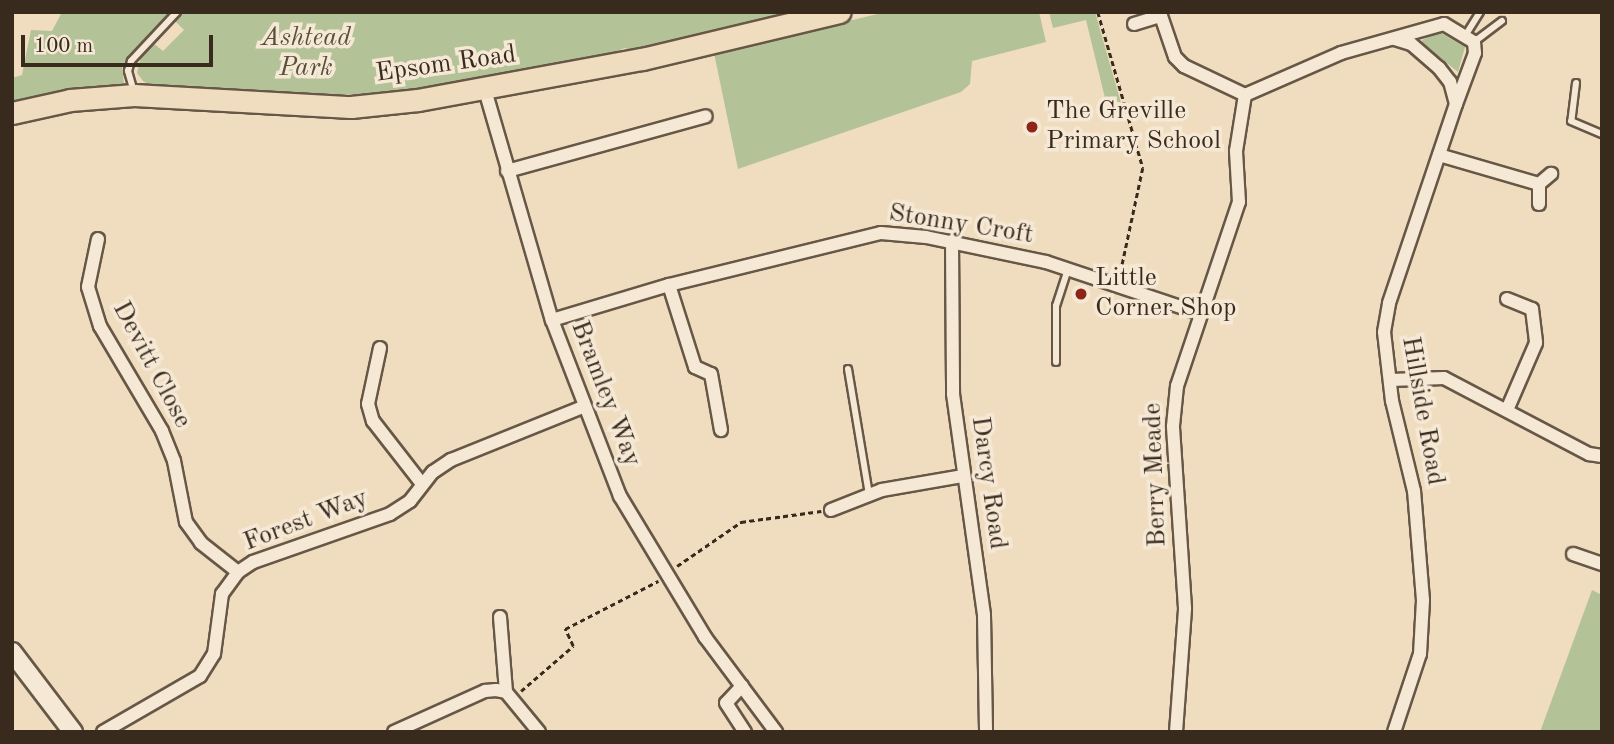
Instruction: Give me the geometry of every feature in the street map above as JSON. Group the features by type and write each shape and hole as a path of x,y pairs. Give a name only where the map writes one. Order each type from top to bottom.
{"highway":[{"name":"Epsom Road","path":"12,113 70,100 134,95 351,107 485,90 839,12"}],"street":[{"path":"1134,24 1161,16 1175,57 1184,65 1245,94 1341,53 1444,24 1469,39"},
{"path":"1395,39 1411,44 1439,68 1450,82 1456,104"},
{"name":"Hillside Road","path":"1394,732 1417,669 1423,600 1414,492 1384,347 1389,303 1475,53 1469,39"},
{"name":"Bramley Way","path":"485,90 552,320 583,407 620,496 666,575 776,732"},
{"name":"Berry Meade","path":"1176,732 1185,608 1173,426 1177,386 1198,313 1239,202 1236,151 1245,94"},
{"path":"507,172 706,116"},
{"path":"1439,155 1539,184"},
{"path":"1539,184 1551,174"},
{"path":"1539,184 1539,204"},
{"name":"Stonny Croft","path":"552,320 669,285 858,236 901,233 952,241 1068,268 1198,313"},
{"name":"Devitt Close","path":"98,239 88,287 100,326 162,431 174,461 186,522 201,543 238,572"},
{"name":"Darcy Road","path":"952,241 950,338 962,476 985,615 986,732"},
{"path":"669,285 695,367 711,374 721,430"},
{"path":"1507,299 1532,309 1536,343 1507,410"},
{"path":"380,348 369,404 373,421 422,484"},
{"path":"1391,380 1444,378 1589,454 1602,456"},
{"name":"Forest Way","path":"103,732 200,676 214,654 222,594 238,572 253,562 390,514 410,501 422,484 451,460 583,407"},
{"path":"831,510 869,495 962,476"},
{"path":"1573,554 1602,564"},
{"path":"500,617 510,695 539,732"},
{"path":"12,652 73,732"},
{"path":"742,686 726,703 744,732"},
{"path":"394,732 485,691 510,695"}],"lane":[{"path":"134,95 128,71 131,61 177,12"},
{"path":"1469,39 1480,12"},
{"path":"1469,39 1502,21"},
{"path":"1576,83 1571,121 1602,134"},
{"path":"1056,362 1056,306 1068,268"},
{"path":"848,369 869,495"}],"path":[{"path":"1098,12 1143,168 1118,285"},
{"path":"510,695 573,646 565,629 666,575 741,522 831,510"}],"green space":[{"name":"Ashtead Park","path":"62,12 805,12 638,53 625,48 582,64 497,80 385,94 304,95 154,87 143,81 137,73 141,57 153,43 163,51 184,30 170,16 122,65 124,85 94,86 88,93 28,102 27,97 12,101 12,78 22,75 31,30 52,31"},
{"path":"886,12 1039,12 1046,42 972,61 970,84 961,92 738,169 714,53"},
{"path":"1049,12 1095,12 1121,103 1105,98 1086,20 1053,28"},
{"path":"1439,32 1465,47 1458,72 1423,44 1422,40"},
{"path":"1592,590 1602,595 1602,732 1540,732"}],"place":[{"name":"The Greville Primary School","path":"1032,127"},
{"name":"Little Corner Shop","path":"1081,294"}]}
